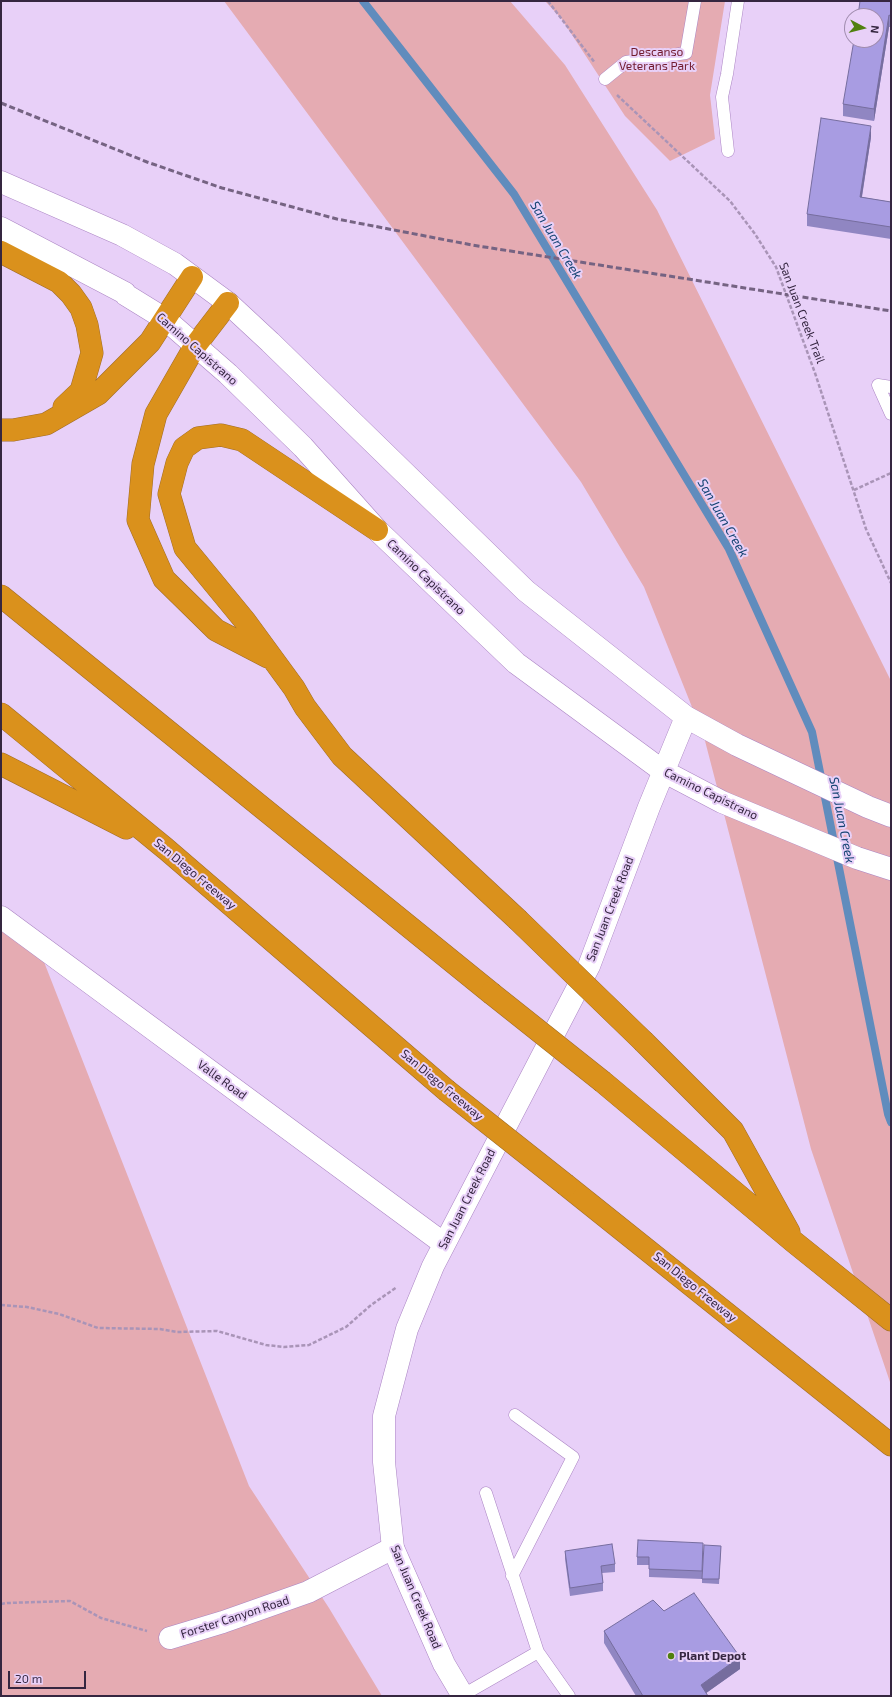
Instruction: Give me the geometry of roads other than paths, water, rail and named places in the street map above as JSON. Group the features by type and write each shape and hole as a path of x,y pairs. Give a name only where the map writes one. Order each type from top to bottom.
{"highway":[{"path":"1,252 58,282 71,294 81,308 86,324 92,353 81,391 46,424"},
{"path":"1,430 13,430 46,424 98,394 150,342 192,277"},
{"path":"228,303 195,346 156,414 143,464 138,520 164,580 216,630 271,658"},
{"path":"377,530 242,440 221,435 198,438 184,448 177,463 169,494 184,548 245,621 342,756 517,919 733,1131 801,1248"},
{"path":"1,596 602,1082 801,1248 891,1320"},
{"name":"San Diego Freeway","path":"1,714 166,848 446,1090 891,1445"},
{"path":"1,764 166,848"}],"main road":[{"path":"1,182 122,235 175,264 228,303 526,590 692,721 752,752 868,807 891,816"},
{"name":"Camino Capistrano","path":"1,228 125,293 166,319 228,374 303,447 377,530 516,663 663,771 722,802 857,858 891,869"},
{"name":"San Juan Creek Road","path":"463,1696 444,1664 393,1548 384,1462 384,1416 407,1329 443,1243 589,966 663,771 692,721"},
{"name":"Valle Road","path":"1,917 443,1243"},
{"name":"Forster Canyon Road","path":"170,1638 223,1622 308,1592 393,1548"}],"lane":[{"path":"605,79 626,62 686,53 695,1"},
{"path":"728,151 722,97 738,1"},
{"path":"891,387 878,385 891,414"},
{"path":"512,1576 573,1457 515,1415"},
{"path":"486,1493 538,1652 569,1696"},
{"path":"463,1696 538,1652"}],"waterway":[{"name":"San Juan Creek","path":"363,1 514,194 729,549 812,732 888,1114 891,1122"}],"railway":[{"path":"1,103 147,162 222,188 337,219 472,245 891,311"}],"place":[{"name":"Plant Depot","path":"671,1656"}],"park label":[{"name":"Descanso Veterans Park","path":"657,59"}]}
